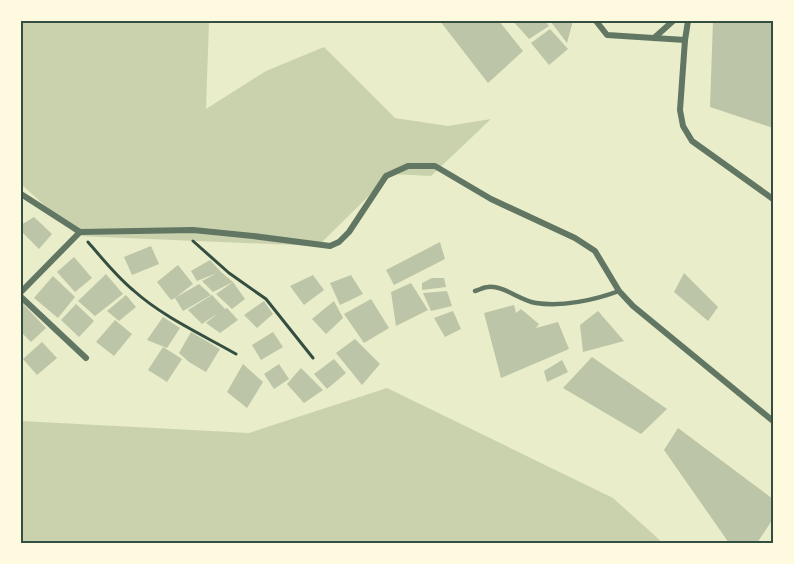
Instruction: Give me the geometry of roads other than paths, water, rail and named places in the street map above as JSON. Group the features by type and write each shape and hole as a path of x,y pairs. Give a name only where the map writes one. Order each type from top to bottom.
{"street":[{"path":"596,21 607,35 685,40"},
{"path":"654,38 673,21"},
{"path":"688,21 680,110 683,126 692,141 773,199"},
{"path":"21,194 80,232 181,230 330,246 339,242 349,232 386,176 408,166 435,166 491,199 575,238 595,251 619,291 633,306 773,421"},
{"path":"21,292 80,232"},
{"path":"21,297 86,358"}],"lane":[{"path":"475,291 495,287 533,302 549,304 567,303 619,291"}]}
